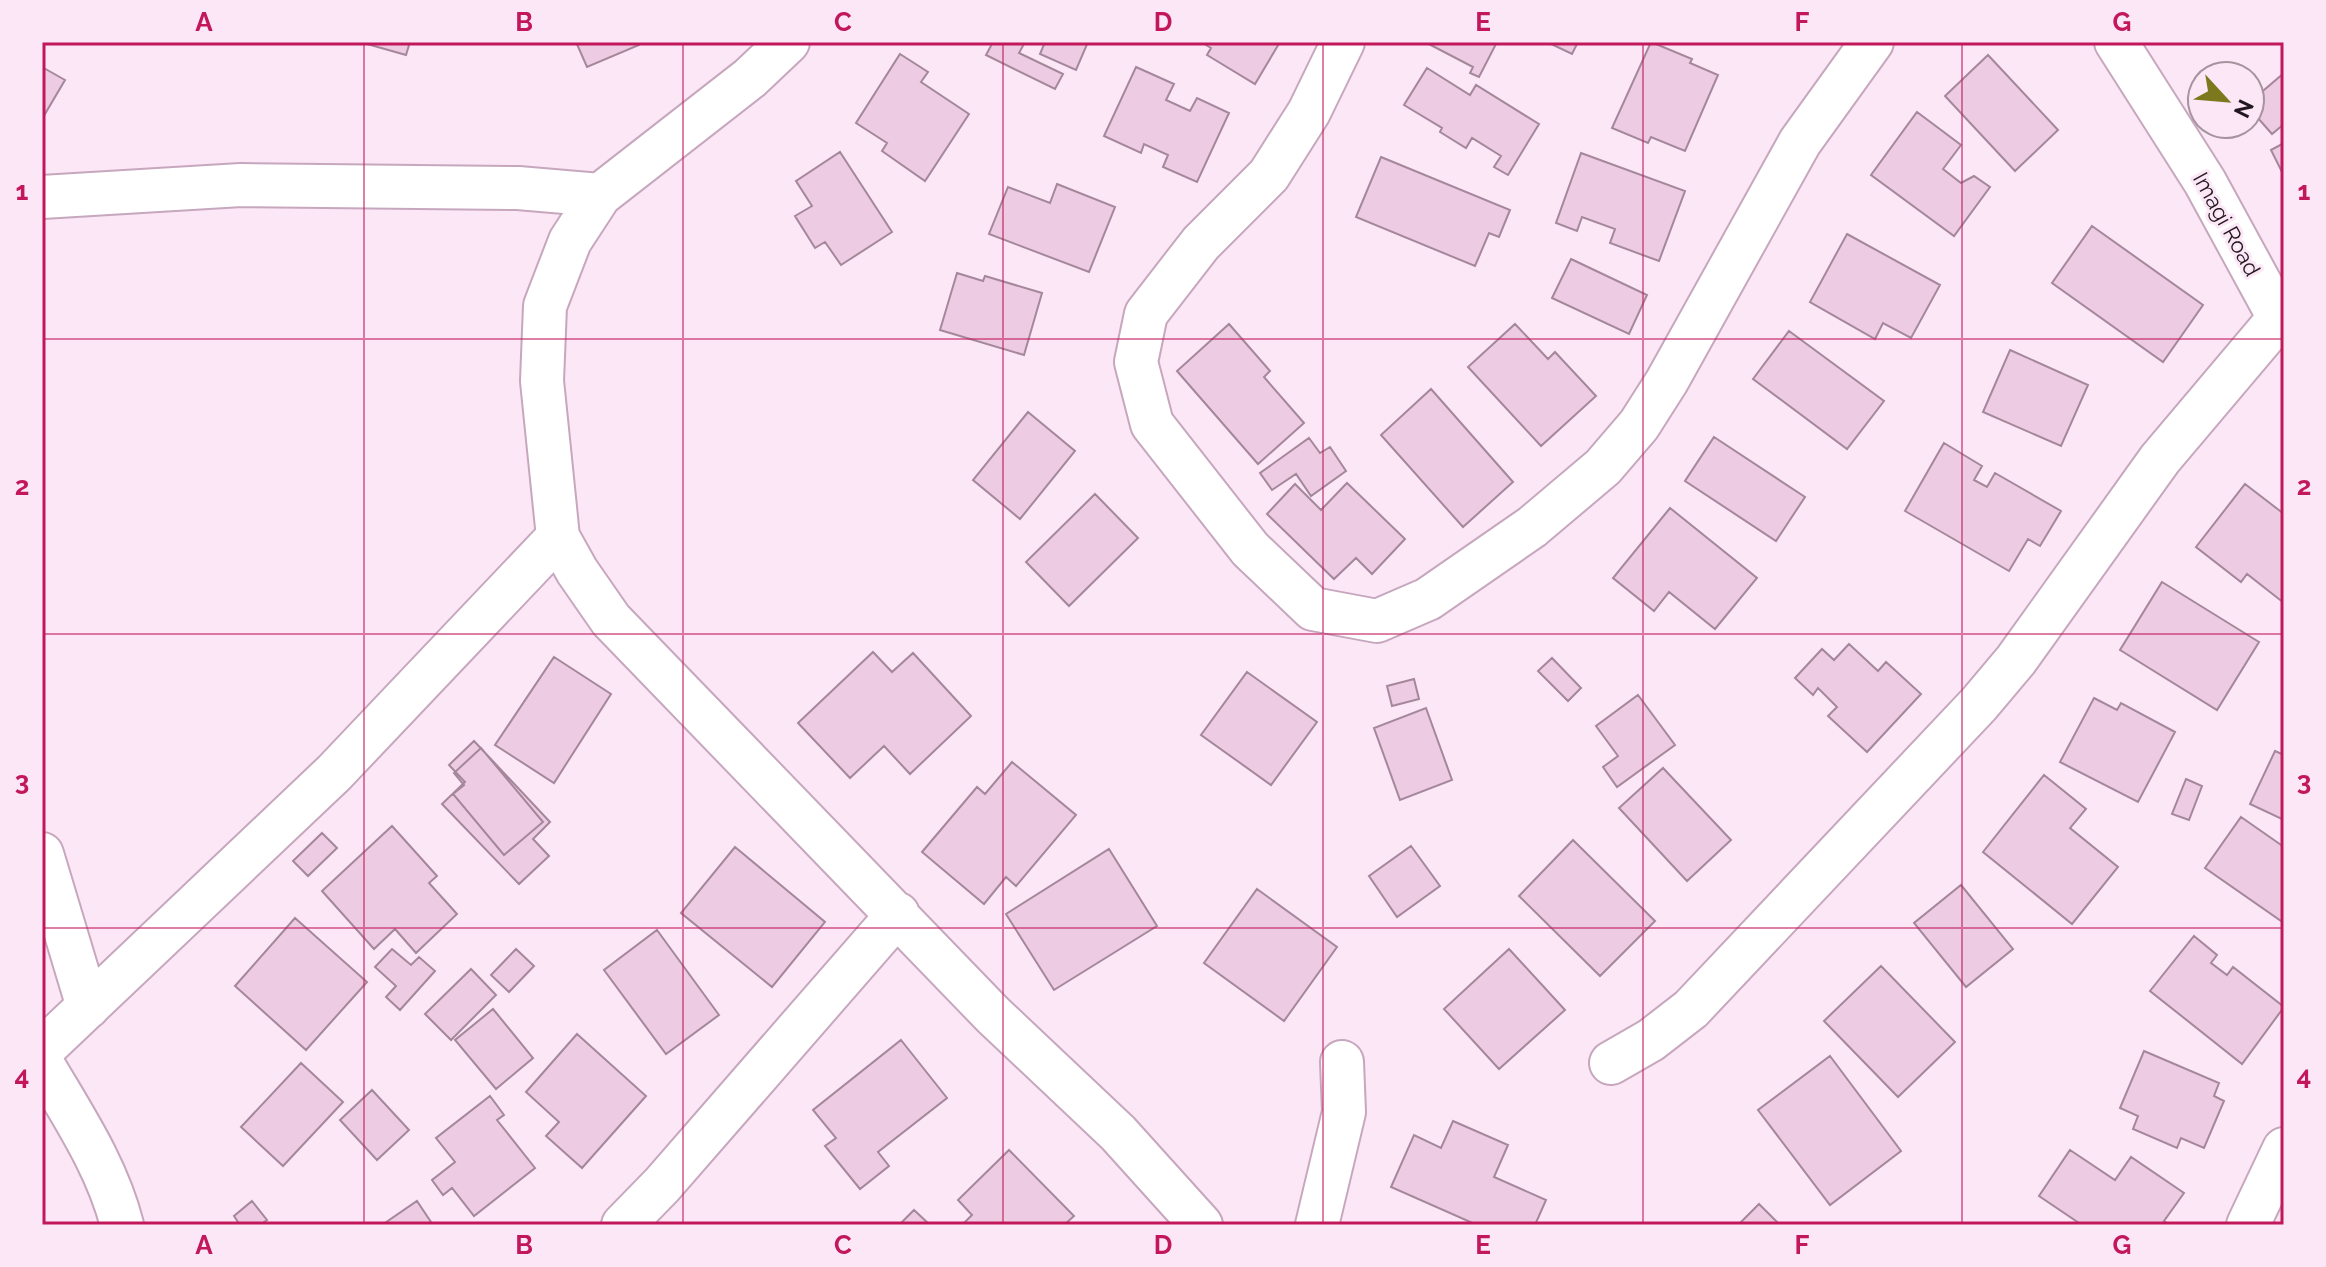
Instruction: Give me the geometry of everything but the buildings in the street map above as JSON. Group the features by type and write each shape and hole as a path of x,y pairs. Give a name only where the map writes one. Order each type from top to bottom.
{"street":[{"path":"788,42 750,78 600,195 570,241 545,306 542,381 558,537 611,620 993,1015 1118,1133 1201,1225"},
{"path":"1343,42 1309,112 1269,175 1201,243 1146,314 1136,362 1152,424 1250,549 1313,609 1377,621 1428,599 1532,527 1603,467 1639,425 1667,381 1800,142 1872,42"},
{"name":"Imagi Road","path":"2116,42 2205,182 2282,323"},
{"path":"42,197 241,185 518,188 600,195"},
{"path":"1611,1063 1651,1040 1691,1009 1979,704 2016,660 2160,459 2282,323"},
{"path":"42,1050 334,773 558,537"},
{"path":"42,854 88,1007"},
{"path":"623,1225 662,1185 898,914"},
{"path":"1317,1225 1344,1112 1342,1062"},
{"path":"42,1063 94,1152 113,1191 122,1225"},
{"path":"2248,1225 2284,1149"}]}
